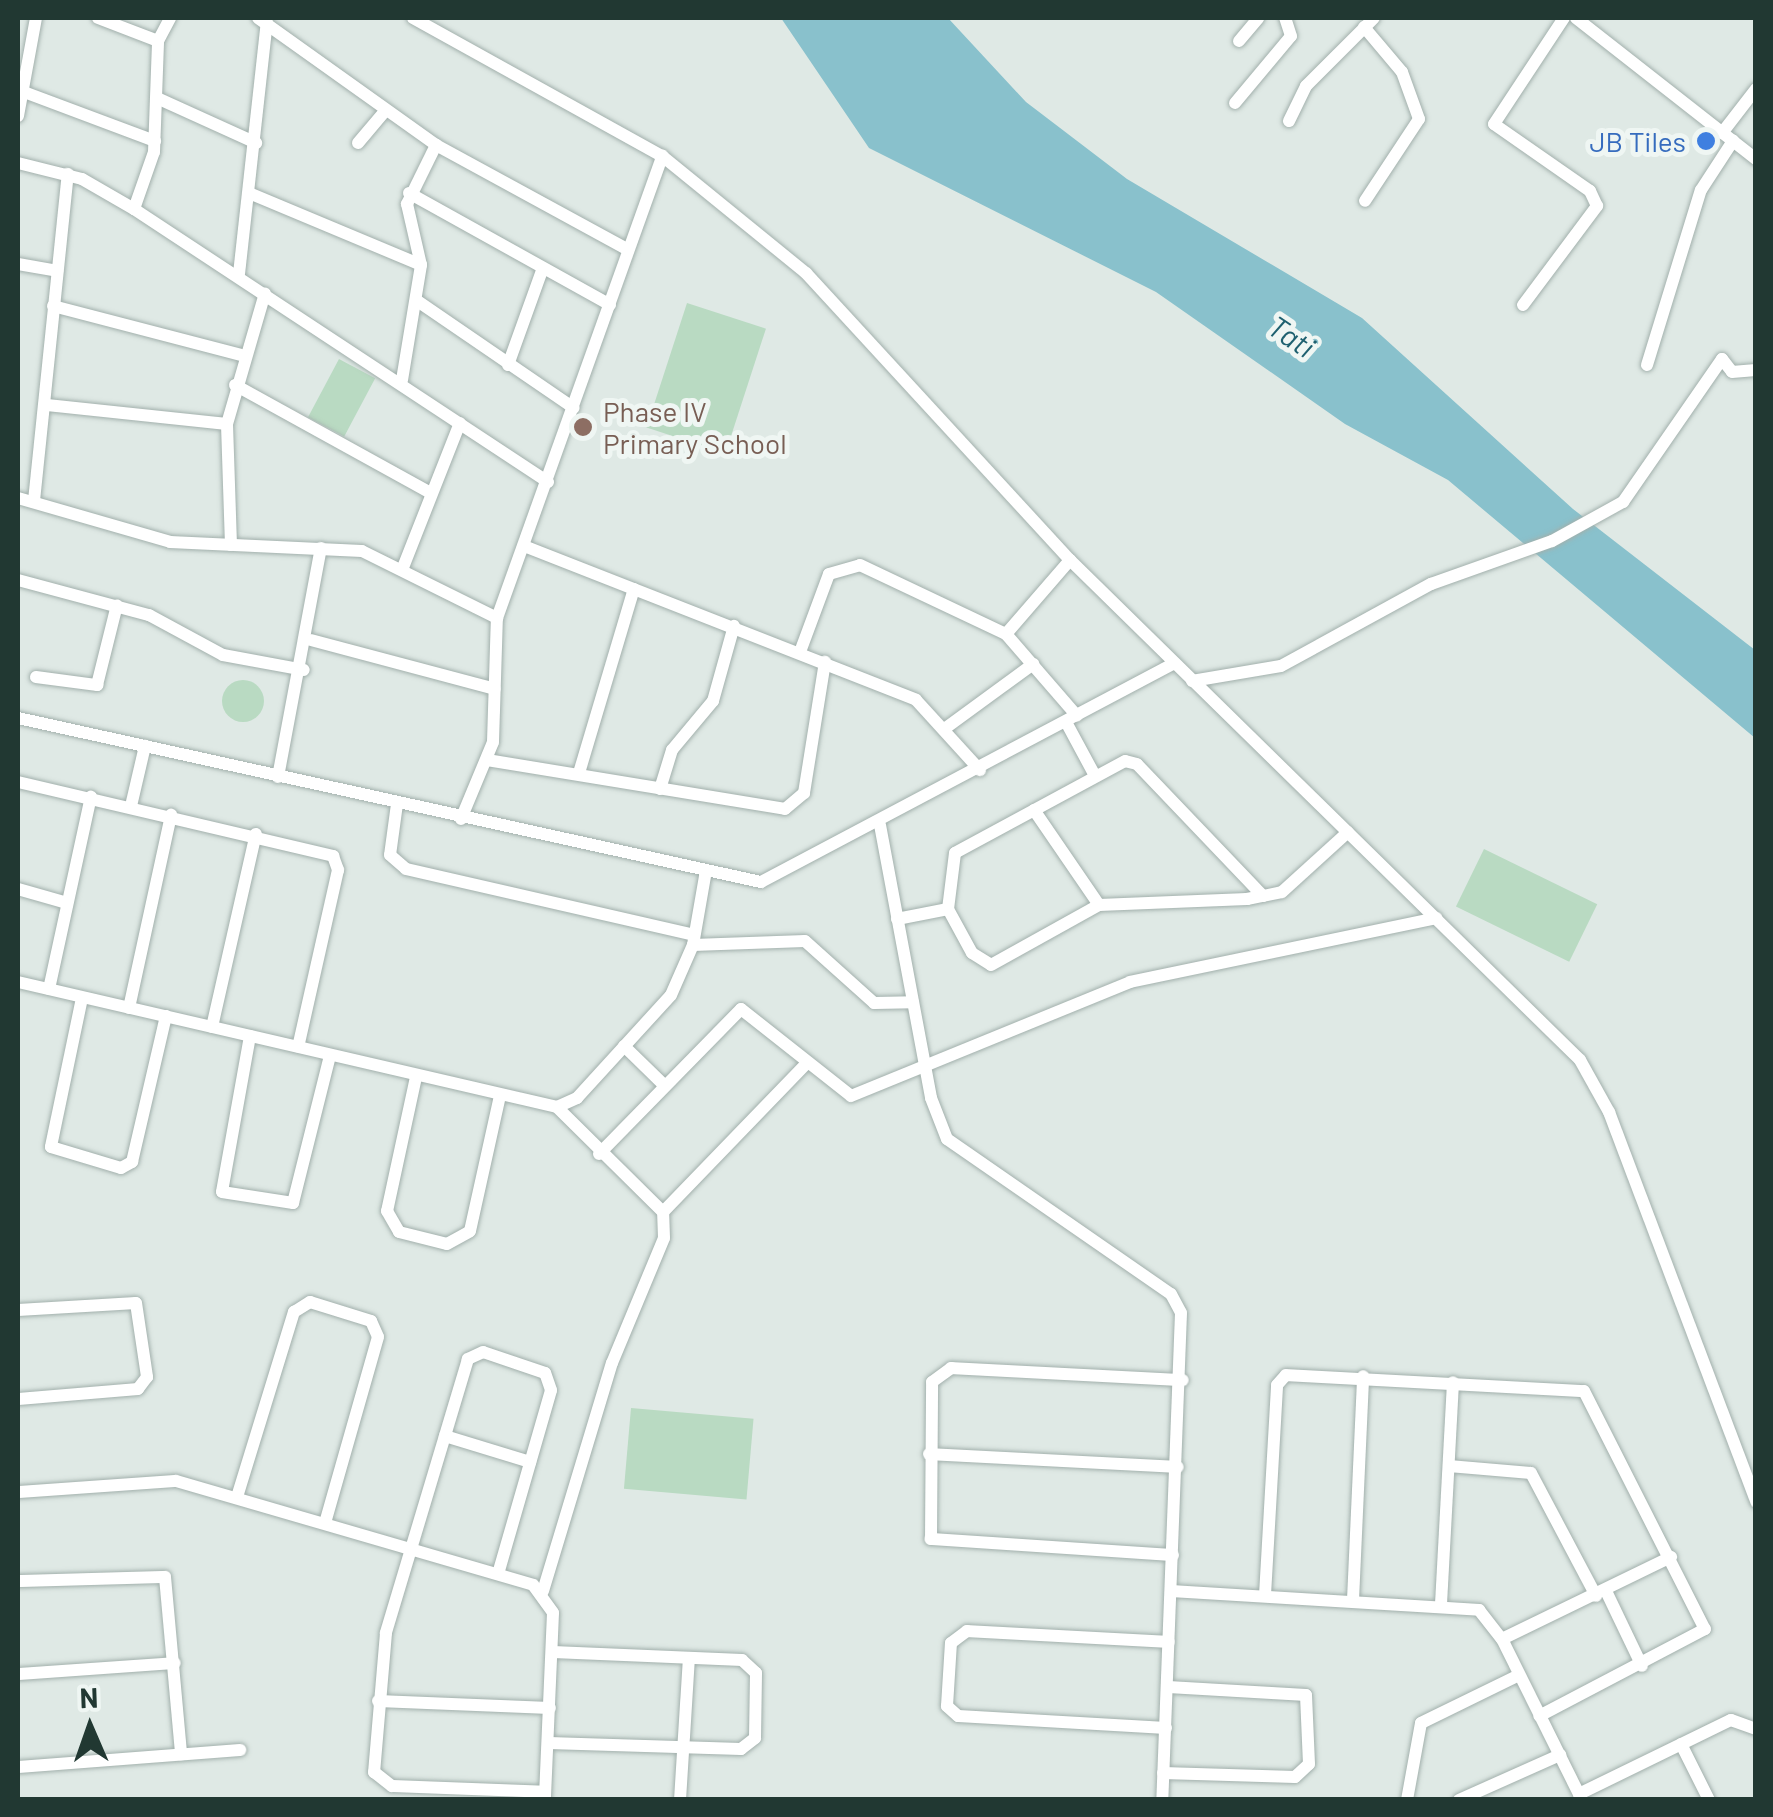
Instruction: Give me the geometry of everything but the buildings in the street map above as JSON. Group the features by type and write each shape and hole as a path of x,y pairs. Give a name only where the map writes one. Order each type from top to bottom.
{"street":[{"path":"18,116 24,92 24,45 36,18"},
{"path":"98,18 158,42"},
{"path":"134,209 155,141 158,42 170,18"},
{"path":"413,18 662,156 850,313 1070,560 1436,918 1592,1079 1756,1502"},
{"path":"1239,40 1258,18"},
{"path":"1236,103 1291,36 1284,18"},
{"path":"1524,305 1596,206 1590,191 1494,124 1564,18"},
{"path":"1576,18 1756,159"},
{"path":"262,20 436,145 627,249"},
{"path":"239,274 256,142 262,20"},
{"path":"1289,121 1306,86 1369,22 1402,72 1419,119 1364,201"},
{"path":"1647,365 1701,190 1756,89"},
{"path":"24,92 155,141"},
{"path":"156,98 256,142"},
{"path":"358,143 386,110"},
{"path":"402,380 420,265 409,193 436,145"},
{"path":"461,819 488,760 497,618 662,156"},
{"path":"18,163 68,174 134,209 402,380 548,482"},
{"path":"34,501 47,406 53,306 68,174"},
{"path":"249,193 420,265"},
{"path":"409,193 610,305"},
{"path":"18,264 57,270"},
{"path":"508,365 543,268"},
{"path":"231,545 226,424 241,355 265,293"},
{"path":"416,300 574,408"},
{"path":"53,306 241,355"},
{"path":"1192,680 1281,666 1431,584 1552,541 1623,502 1722,360 1732,372 1756,370"},
{"path":"235,385 429,492"},
{"path":"47,406 226,424"},
{"path":"402,570 429,492 460,423"},
{"path":"18,498 149,538 362,551 497,618"},
{"path":"524,546 916,700 947,727 980,770"},
{"path":"278,777 311,640 321,548"},
{"path":"1006,634 1070,560"},
{"path":"800,652 829,574 842,564 1006,634 1072,719 1094,774"},
{"path":"18,580 117,604 222,656 304,670"},
{"path":"578,773 634,589"},
{"path":"36,677 97,685 117,604"},
{"path":"660,789 672,750 712,701 734,626"},
{"path":"311,640 495,690"},
{"path":"488,760 774,810 801,800 825,662"},
{"path":"18,718 705,876 776,878 1174,663"},
{"path":"947,727 1032,664"},
{"path":"131,806 144,746"},
{"path":"1263,896 1137,764 1094,774 954,853 948,909 972,953 991,964 1099,905 1263,896 1292,888 1348,832"},
{"path":"18,782 321,849 336,863 298,1047"},
{"path":"49,989 91,796"},
{"path":"397,804 390,855 406,869 693,940 805,940 874,1003 913,1002"},
{"path":"1034,810 1099,905"},
{"path":"129,1008 172,815"},
{"path":"880,824 924,1059 947,1138 1171,1294 1182,1320 1183,1380 1162,1800"},
{"path":"212,1027 256,834"},
{"path":"556,1107 624,1046 670,996 693,940 705,876"},
{"path":"18,890 67,903"},
{"path":"898,919 948,909"},
{"path":"599,1154 741,1009 852,1096 924,1059 1130,982 1436,918"},
{"path":"18,982 556,1107 599,1154 662,1212 664,1238 612,1364 543,1592 554,1652 545,1796 379,1782 378,1701 386,1632 468,1359 483,1352 550,1378 498,1574"},
{"path":"82,998 51,1147 121,1168 132,1162 166,1016"},
{"path":"250,1036 222,1192 293,1203 330,1056"},
{"path":"624,1046 664,1086"},
{"path":"662,1212 807,1064"},
{"path":"416,1076 387,1210 399,1232 447,1244 470,1231 500,1096"},
{"path":"18,1310 136,1303 147,1377 138,1389 18,1399"},
{"path":"237,1497 294,1312 325,1307 370,1321 378,1337 325,1523"},
{"path":"1173,1555 930,1539 932,1382 942,1370 1183,1380"},
{"path":"1265,1595 1277,1386 1301,1372 1584,1391 1705,1629 1642,1666 1540,1716"},
{"path":"1353,1600 1364,1376"},
{"path":"1441,1604 1454,1382"},
{"path":"445,1436 530,1462"},
{"path":"929,1454 1178,1466"},
{"path":"1449,1466 1531,1474 1642,1666"},
{"path":"18,1492 159,1480 237,1497 412,1548 543,1592"},
{"path":"1502,1639 1671,1557"},
{"path":"18,1580 160,1574 170,1586 181,1754"},
{"path":"1171,1591 1441,1604 1479,1610 1502,1639 1580,1797 1731,1720 1756,1729"},
{"path":"1166,1728 958,1716 948,1706 951,1643 968,1631 1169,1642"},
{"path":"549,1743 740,1750 754,1738 750,1665 554,1652"},
{"path":"680,1800 689,1658"},
{"path":"18,1674 174,1663"},
{"path":"1407,1800 1421,1723 1519,1674"},
{"path":"1164,1773 1295,1778 1310,1764 1306,1696 1168,1687"},
{"path":"378,1701 550,1708"},
{"path":"1682,1744 1708,1800"},
{"path":"18,1767 240,1750"},
{"path":"1459,1800 1560,1755"}],"green space":[{"path":"687,303 766,329 725,453 647,428"},
{"path":"339,359 375,378 344,437 308,417"},
{"path":"243,680 258,686 264,701 258,716 243,722 228,716 222,701 228,686"},
{"path":"1484,849 1597,904 1569,962 1456,907"},
{"path":"631,1408 754,1419 746,1499 624,1489"}],"water":[{"name":"Tati","path":"781,18 948,18 1026,102 1127,179 1362,318 1573,509 1755,650 1755,738 1448,480 1345,424 1156,292 869,148"}],"place":[{"name":"JB Tiles","path":"1706,141"},
{"name":"Phase IV Primary School","path":"583,427"}]}
